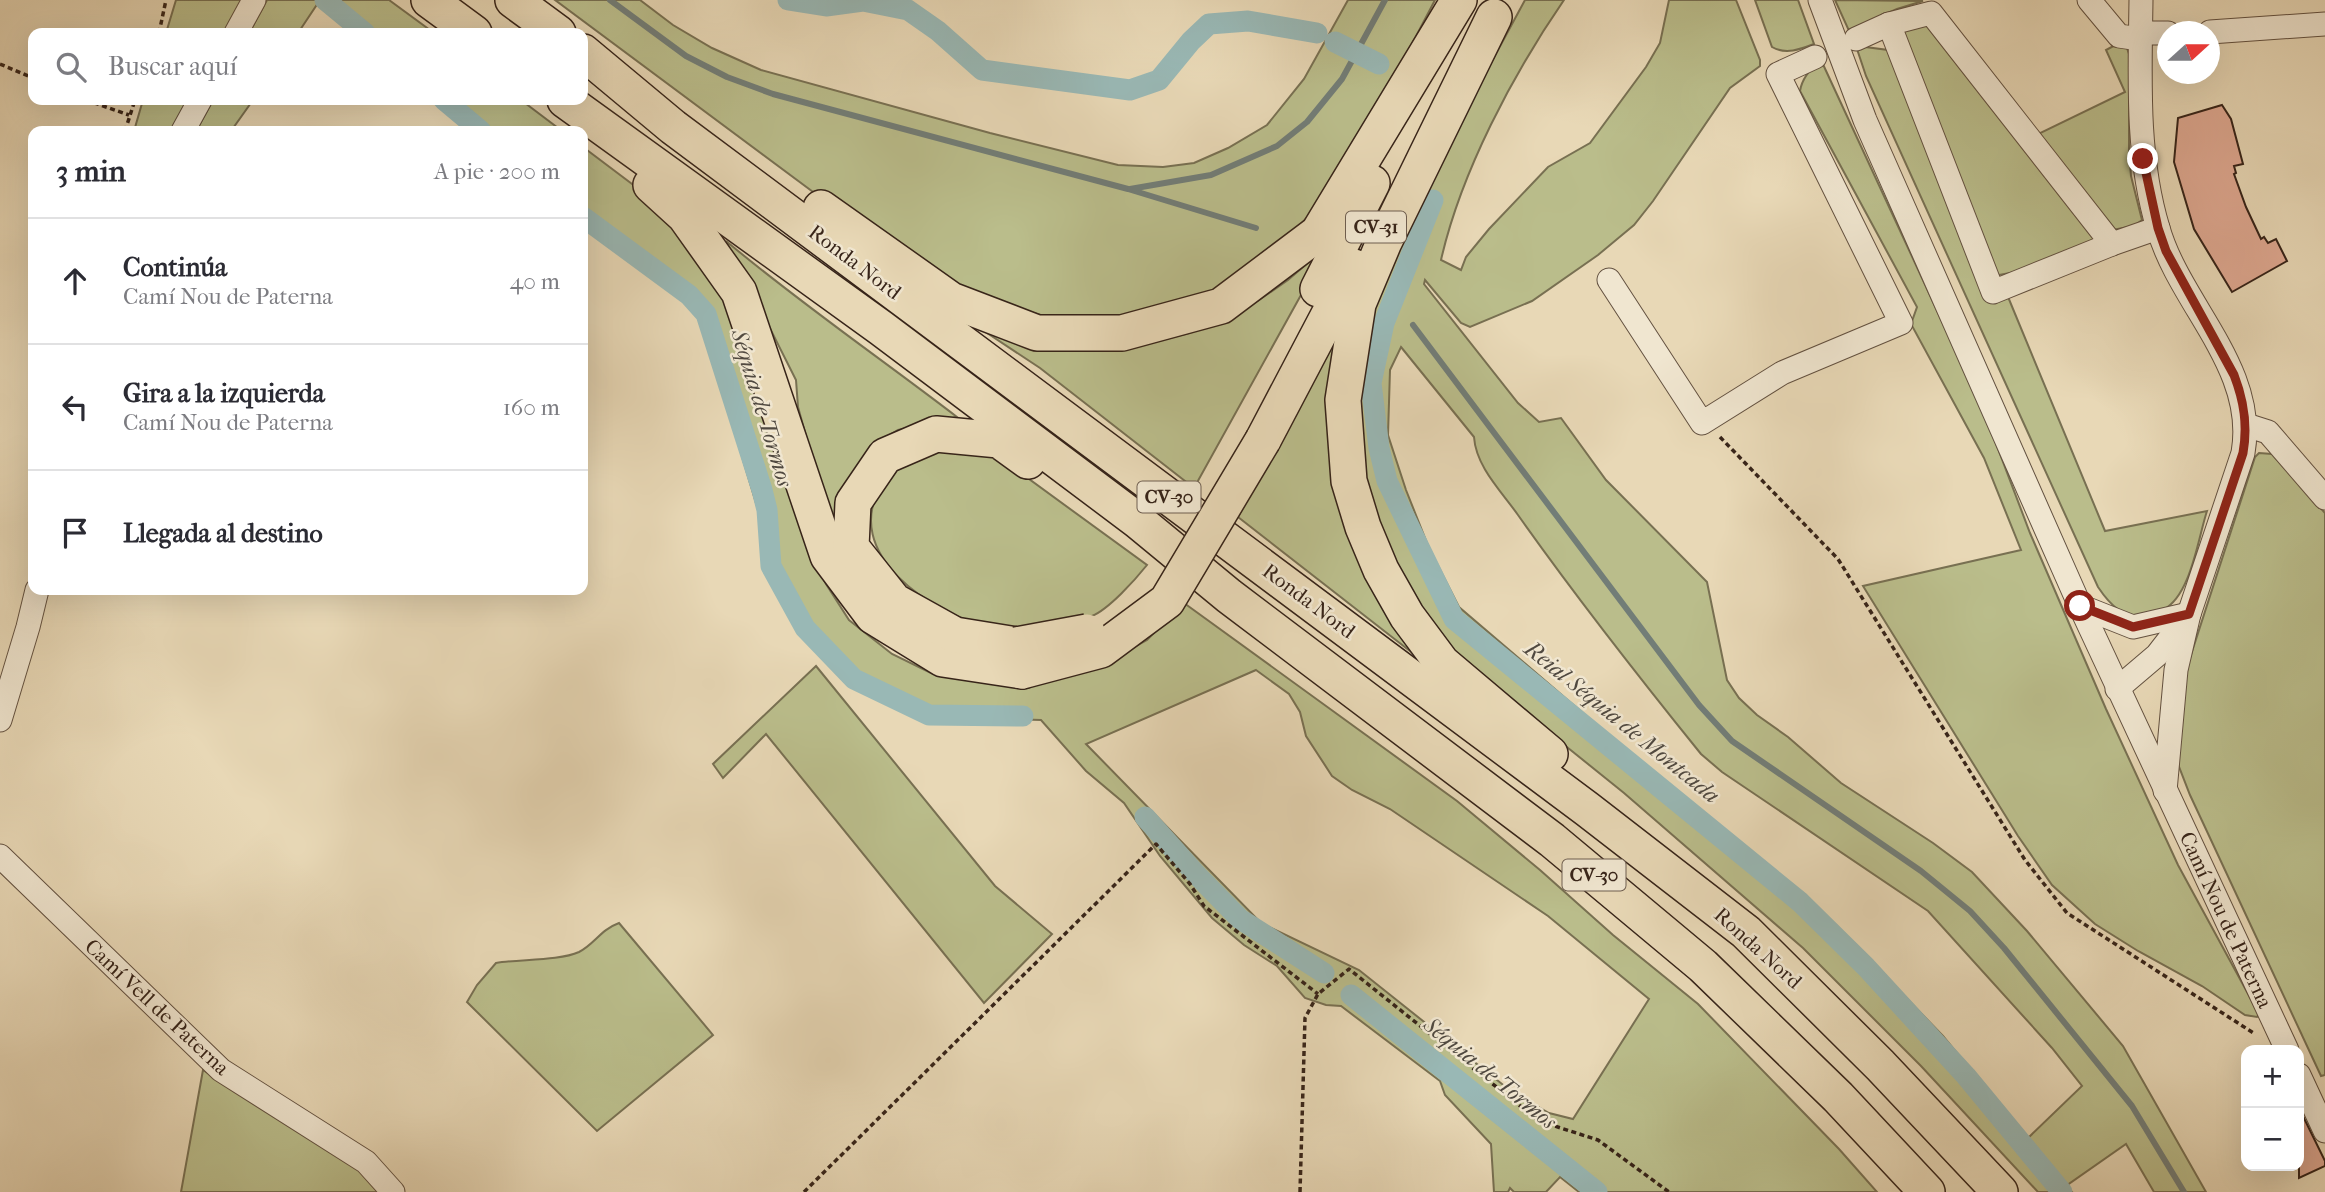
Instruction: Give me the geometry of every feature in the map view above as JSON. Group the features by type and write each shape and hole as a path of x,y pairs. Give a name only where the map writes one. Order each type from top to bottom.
{"highway":[{"path":"429,0 467,28"},
{"path":"513,0 551,28"},
{"path":"589,56 684,112 951,300 1037,333 1122,333 1221,306 1318,233 1459,0"},
{"path":"588,131 685,216 739,292 828,556 873,616 943,659 1019,658 1088,632 1152,585 1252,437 1459,0"},
{"path":"1499,8 1384,242 1358,304 1343,400 1349,481 1363,527 1381,570 1407,616 1442,663 1600,797 1746,932"},
{"name":"CV-31","path":"1252,437 1369,239 1499,8"},
{"name":"Ronda Nord","path":"589,56 673,127 1587,809 1746,932 1880,1065 2000,1192"},
{"path":"559,105 583,126"},
{"name":"Ronda Nord","path":"572,105 881,328 1116,504 1229,596 1552,840 1703,966 1838,1097 1927,1192"},
{"path":"1019,658 955,635 894,601 851,547 853,503 886,456 936,434 999,440 1129,534 1229,596"}],"street":[{"path":"239,28 254,0"},
{"name":"Camí Nou de Paterna","path":"1819,0 1865,120 2080,606 2283,1041"},
{"path":"2089,0 2119,36 2157,34"},
{"path":"2141,0 2143,159 2158,228 2177,274 2234,375 2246,425 2243,453 2189,614 2176,670 2165,791"},
{"path":"1856,39 1889,24 1930,13 2112,244"},
{"path":"1889,24 1993,292 2158,228"},
{"path":"2220,31 2325,24"},
{"path":"1609,280 1702,423 1782,373 1901,323 1778,74 1815,57"},
{"path":"186,126 197,105"},
{"path":"2246,425 2268,432 2325,498"},
{"path":"0,720 36,595"},
{"path":"2080,606 2133,627 2189,614"},
{"path":"2117,689 2157,655 2189,614"},
{"path":"2117,689 2176,670"},
{"name":"Camí Vell de Paterna","path":"0,856 221,1070 366,1162 393,1192"},
{"path":"2304,1086 2325,1131"}],"path":[{"path":"160,28 166,0"},
{"path":"0,64 28,76"},
{"path":"100,105 129,115"},
{"path":"126,126 133,105"},
{"path":"1702,423 1715,431 1838,559 2025,860 2067,913 2257,1036 2283,1041"},
{"path":"804,1192 1156,844 1204,906 1318,994"},
{"path":"1300,1192 1305,1018 1318,994 1349,969 1539,1121 1598,1140 1669,1192"}],"green space":[{"path":"176,0 244,0 229,28 168,28"},
{"path":"267,0 389,0 427,28 348,28 318,3 301,28 252,28"},
{"path":"555,0 640,0 673,25 712,48 761,70 1118,165 1163,167 1194,163 1228,148 1267,125 1304,79 1348,0 1435,0 1402,63 1318,206 1277,249 1242,277 1187,304 1118,318 1044,316 979,297 883,244"},
{"path":"1525,0 1564,0 1508,92 1461,193 1441,260 1461,270 1466,257 1489,229 1548,167 1590,143 1646,67 1660,43 1669,0 1736,0 1760,66 1730,88 1634,225 1598,255 1532,301 1470,327 1461,323 1425,280 1424,284 1518,403 1539,422 1561,418 1606,480 1707,582 1727,680 1739,698 1841,783 1972,872 2027,931 2123,1046 2206,1192 2154,1192 2126,1144 2066,1186 2072,1192 2038,1192 1921,1066 1803,948 1624,793 1470,669 1432,624 1383,540 1367,489 1361,446 1359,398 1378,295 1391,261","holes":["1401,347 1474,437 1479,459 1491,479 1585,606 1701,754 1722,772 1928,911 2052,1048 2082,1086 2027,1139 1943,1036 1836,925 1459,607 1429,548 1388,435 1390,370"]},
{"path":"1755,0 1798,0 1814,44 1788,51 1772,47"},
{"path":"1835,0 1923,1 1849,30 1858,46 1888,50 2006,292 2105,531 2207,511 2187,580 2173,603 2163,610 2139,615 2125,613 2107,600 2098,587 1866,76"},
{"path":"1927,22 2100,240 2021,271 1999,275 1992,270 1903,31"},
{"path":"2121,42 2126,45 2129,54 2131,176 2142,220 2134,226 2112,230 2036,135 2125,92 2106,50"},
{"path":"1821,60 1984,412 2030,533 2106,709 2178,865 2259,1014 2257,1017 2245,1015 2202,986 2095,924 2052,885 2018,836 1863,586 2021,550 1984,458 1911,324 1917,307 1800,91 1808,74"},
{"path":"142,105 186,105 174,126 135,126"},
{"path":"210,105 249,105 235,126 199,126"},
{"path":"438,105 528,105 555,126 463,126"},
{"path":"588,151 640,190 679,228 720,290 807,543 826,584 849,620 892,654 933,674 988,681 1120,655 1147,640 1184,603 1457,801 1698,1004 1839,1149 1877,1192 1579,1192 1560,1177 1546,1192 1514,1192 1510,1188 1508,1192 1494,1192 1491,1144 1445,1095 1440,1081 1341,1006 1326,1005 1305,998 1277,966 1244,945 1212,918 1160,856 1124,803 1086,771 1041,720 929,717 853,681 809,636 782,602 764,567 759,513 700,317 691,305 588,227","holes":["1256,670 1289,694 1300,712 1306,736 1332,776 1352,790 1390,809 1548,916 1649,999 1573,1119 1549,1113 1512,1092 1359,970 1261,923 1086,744"]},
{"path":"1342,221 1194,488 1040,368 975,325 1146,344 1189,333 1223,320 1288,280 1310,261"},
{"path":"726,241 957,417 898,430 883,439 840,528 827,512 798,407 796,380"},
{"path":"1357,282 1331,449 1451,683 1238,517"},
{"path":"944,450 996,455 1147,565 1106,607 1083,618 1000,628 968,620 943,609 919,595 898,577 882,557 873,534 872,510 882,485 894,467 910,459"},
{"path":"2259,453 2272,454 2325,513 2325,1075 2321,1076 2190,795 2176,759 2178,695 2255,457"},
{"path":"816,666 995,886 1052,934 984,1003 766,734 723,778 713,764"},
{"path":"619,923 713,1035 597,1131 467,1002 477,985 496,963 571,955 585,949 607,929"},
{"path":"203,1070 363,1172 383,1192 181,1192"}],"building":[{"path":"2222,105 2231,119 2243,164 2234,166 2234,174 2246,207 2261,239 2264,237 2268,243 2276,239 2287,261 2232,292 2194,229 2174,162 2178,118"},
{"path":"2304,1118 2325,1166 2299,1178 2299,1171 2304,1171"}],"waterway":[{"name":"Séquia de Tormos","path":"325,0 359,28"},
{"path":"610,0 686,56 727,77 773,94 1128,189 1256,228"},
{"name":"Reial Séquia de Montcada","path":"788,0 826,6 863,1 908,10 938,31 982,70 1130,90 1159,80 1191,41 1209,24 1248,21 1317,33"},
{"path":"1130,189 1211,175 1277,146 1307,122 1342,79 1385,0"},
{"name":"Reial Séquia de Montcada","path":"1335,42 1379,64"},
{"name":"Séquia de Tormos","path":"450,105 475,126"},
{"name":"Reial Séquia de Montcada","path":"1433,200 1384,323 1371,383 1379,448 1387,481 1454,619 1800,902 1866,967 1966,1076 2062,1192"},
{"name":"Séquia de Tormos","path":"588,221 689,295 706,314 762,490 767,510 771,566 805,628 854,679 929,715 1023,716"},
{"path":"1413,325 1699,705 1732,741 1921,871 1970,911 2004,948 2132,1106 2184,1192"},
{"name":"Séquia de Tormos","path":"1145,817 1240,919 1324,973"},
{"name":"Séquia de Tormos","path":"1351,995 1597,1192"}],"route":[{"path":"2080,606 2133,627 2189,614 2243,453 2245,439 2244,408 2234,375 2166,251 2158,228 2143,159"}]}
